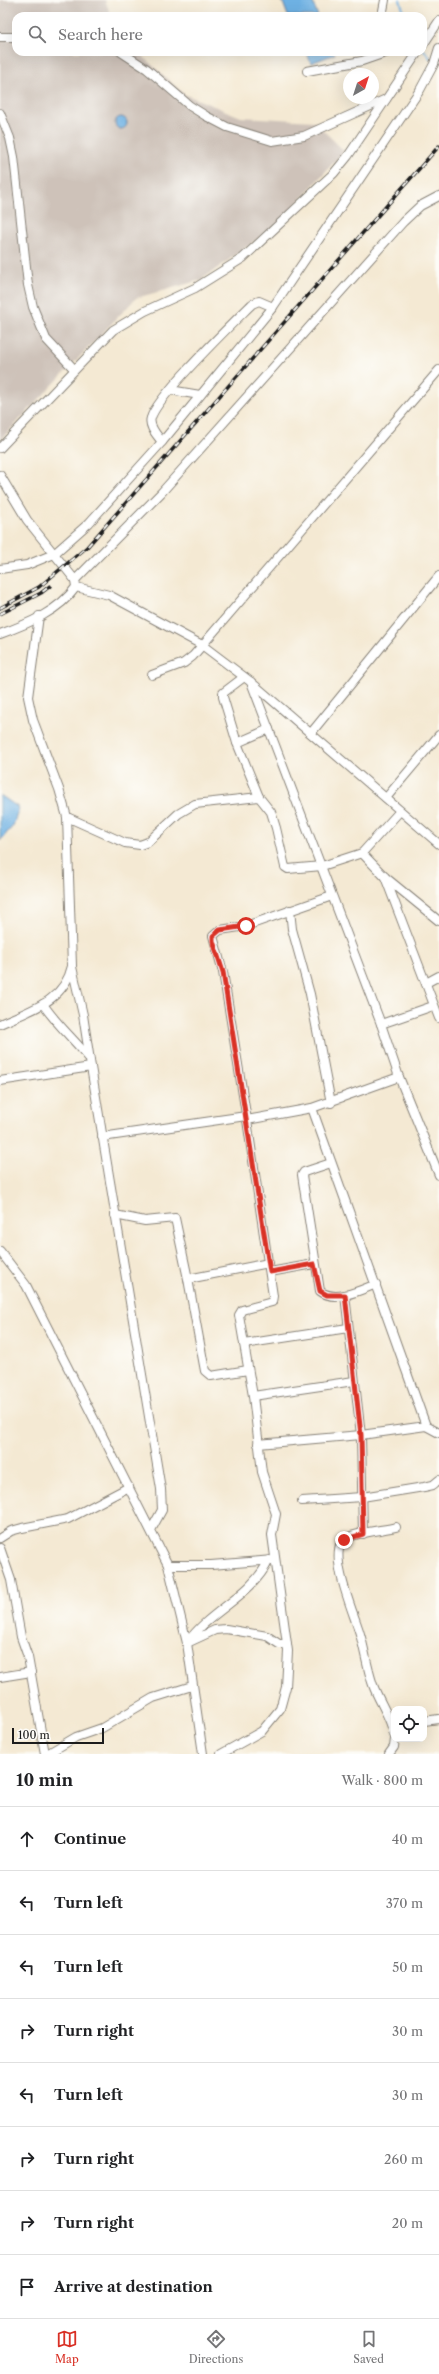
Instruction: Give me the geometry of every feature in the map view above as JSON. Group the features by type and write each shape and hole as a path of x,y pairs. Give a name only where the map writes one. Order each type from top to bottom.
{"street":[{"path":"383,12 385,0"},
{"path":"427,38 439,21"},
{"path":"0,37 12,37"},
{"path":"0,570 27,565 54,554 89,523 162,442 273,307 420,90 434,64 439,48"},
{"path":"127,56 147,69 190,106 206,116 227,127 272,141 304,136 386,99"},
{"path":"307,71 362,61 376,56"},
{"path":"0,448 74,369 123,322 195,288 243,258 334,173 386,99 413,56"},
{"path":"0,113 10,138 14,157 28,285 33,307 46,339 74,369"},
{"path":"0,634 21,626 66,600 76,583 161,492 403,222 420,206 439,196"},
{"path":"162,442 151,426 150,419 155,409 170,390 252,304 259,302 273,307"},
{"path":"152,675 184,663 193,656 439,370"},
{"path":"170,390 200,395"},
{"path":"0,474 26,520 76,583 109,596 202,645 247,679 439,843"},
{"path":"311,733 439,576"},
{"path":"39,616 28,697 33,720 59,789 67,817 72,966 83,1015 161,1489 162,1510 151,1530"},
{"path":"247,679 269,729 322,866 332,896 382,1024 399,1077 439,1176"},
{"path":"247,679 223,693 223,697 236,743 259,797 270,812 276,828 285,867 288,869 322,866 362,853 400,811"},
{"path":"236,743 269,729"},
{"path":"386,798 439,735"},
{"path":"67,817 125,843 140,845 148,842 178,814 195,804 259,797"},
{"path":"362,853 385,877 439,921"},
{"path":"385,877 426,983 433,1006 439,1018"},
{"path":"221,1754 262,1731 280,1709 286,1687 287,1644 272,1560 272,1535 276,1514 262,1472 253,1396 240,1312 272,1302 274,1296 223,972 213,936 220,930 246,926 332,896"},
{"path":"290,910 292,928 310,994 331,1103"},
{"path":"0,1024 54,998 69,978 72,966"},
{"path":"426,983 439,976"},
{"path":"44,1004 62,1029 77,1042 89,1058"},
{"path":"382,1024 433,1006"},
{"path":"0,1081 91,1067"},
{"path":"102,1137 312,1108 331,1103 399,1077"},
{"path":"312,1108 426,1426"},
{"path":"331,1163 304,1172 302,1175 314,1264 320,1291 327,1295 345,1295 376,1284"},
{"path":"115,1215 145,1221 175,1218 205,1371 211,1376 248,1370"},
{"path":"0,1251 26,1285 168,1565 186,1643 203,1754"},
{"path":"188,1279 269,1263"},
{"path":"270,1272 314,1264"},
{"path":"345,1295 361,1435 363,1534"},
{"path":"244,1344 348,1328"},
{"path":"253,1396 354,1381"},
{"path":"258,1444 361,1435 426,1426 439,1433"},
{"path":"302,1501 362,1497 424,1488 433,1485 439,1480"},
{"path":"0,1538 11,1531 68,1519 129,1487"},
{"path":"391,1720 372,1684 342,1577 339,1556 341,1543 347,1538 396,1527"},
{"path":"0,1548 11,1580 21,1637 31,1672 46,1754 76,1738 102,1728 153,1698 192,1686"},
{"path":"168,1565 211,1565 272,1560"},
{"path":"186,1643 197,1628 261,1576 272,1560"},
{"path":"186,1643 215,1630 226,1629 267,1636 279,1644 287,1644"},
{"path":"0,1677 31,1672"},
{"path":"427,1721 439,1719"},
{"path":"389,1754 394,1747 395,1742"}],"shaded area":[{"path":"0,0 105,0 110,12 12,12 12,56 142,56 184,94 241,117 314,121 344,151 278,224 201,280 136,298 0,440"}],"water":[{"path":"282,0 312,0 316,12 286,12"},
{"path":"308,56 330,56 311,63"},
{"path":"119,117 123,117 127,123 123,129 119,129 115,125 115,121"},
{"path":"0,795 19,808 13,826 0,841"}],"waterway":[{"path":"400,0 404,12"},
{"path":"427,54 430,58"}],"railway":[{"path":"0,608 39,587 87,547 439,146"},
{"path":"0,614 41,593 50,586"}],"route":[{"path":"246,926 220,930 213,936 213,941 220,958 223,972 270,1272 314,1264 320,1291 327,1295 345,1295 361,1435 363,1534 344,1540"}]}
